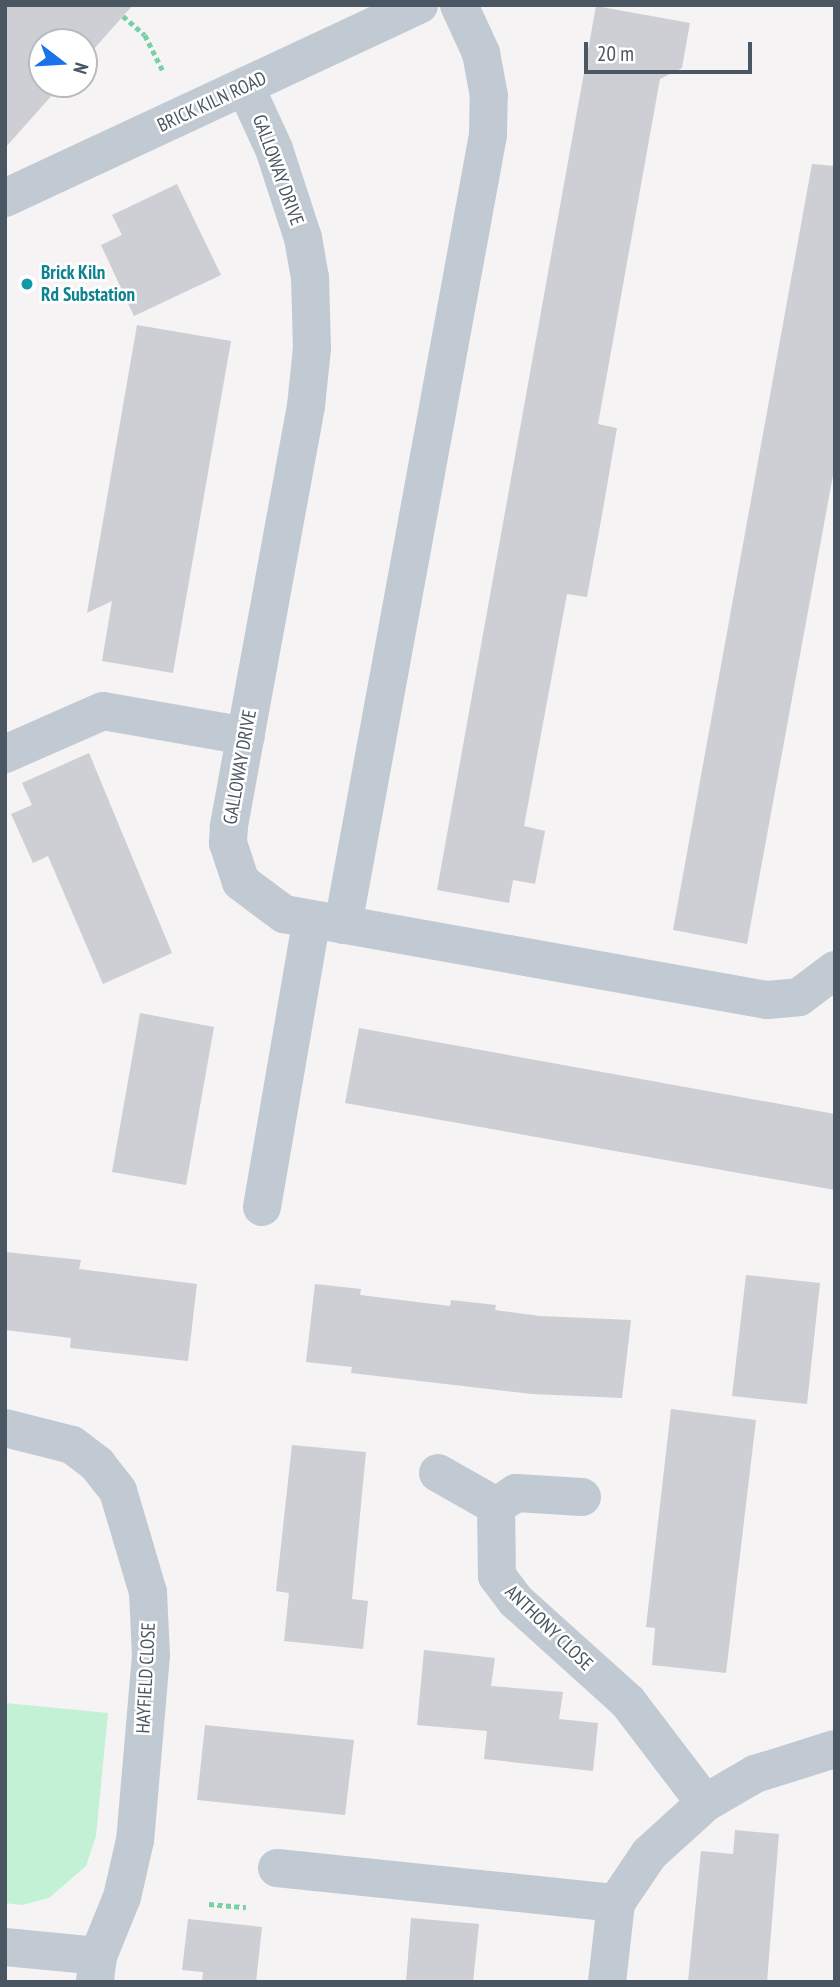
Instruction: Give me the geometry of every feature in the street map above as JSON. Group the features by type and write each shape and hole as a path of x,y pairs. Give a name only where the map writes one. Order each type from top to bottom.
{"street":[{"name":"BRICK KILN ROAD","path":"5,198 419,5"},
{"path":"262,1207 328,922 488,135 489,96 481,53 460,5"},
{"name":"GALLOWAY DRIVE","path":"245,86 294,203 310,277 312,319 306,406 229,827 233,862 241,882 262,902 284,914 767,1000 799,998 835,970"},
{"path":"5,754 103,711 246,736"},
{"name":"HAYFIELD CLOSE","path":"5,1428 72,1444 97,1464 118,1491 148,1592 151,1655 135,1840 122,1897 97,1969 5,1947"},
{"path":"438,1473 496,1506 516,1493 582,1497"},
{"name":"ANTHONY CLOSE","path":"496,1506 497,1576 516,1601 628,1702 705,1803"},
{"path":"607,1982 616,1903 649,1854 705,1803 755,1774 835,1749"},
{"path":"278,1868 616,1903"}],"path":[{"path":"123,16 145,36 184,115"}],"green space":[{"path":"5,1703 108,1713 96,1836 86,1866 49,1898 22,1905 5,1903"}],"building":[{"path":"5,5 133,5 98,44 98,28 28,28 28,98 50,98 5,148"},
{"path":"596,6 690,23 682,68 660,79 598,424 617,428 587,597 567,594 524,826 545,831 535,884 513,880 509,903 437,890"},
{"path":"812,164 835,166 835,464 747,944 673,930"},
{"path":"177,184 221,275 134,316 101,245 122,235 112,215"},
{"path":"137,325 231,341 173,673 102,661 112,601 87,613"},
{"path":"89,753 172,953 103,984 48,856 33,863 11,814 32,805 22,783"},
{"path":"140,1013 214,1027 186,1185 112,1172"},
{"path":"359,1028 835,1114 835,1190 345,1103"},
{"path":"5,1252 81,1260 79,1269 197,1284 188,1361 70,1348 71,1338 5,1330"},
{"path":"746,1275 820,1283 807,1404 732,1396"},
{"path":"315,1284 361,1289 360,1295 450,1306 451,1300 496,1305 495,1310 540,1316 631,1320 622,1398 532,1394 351,1373 352,1367 306,1362"},
{"path":"671,1409 756,1420 726,1673 652,1665 655,1628 646,1627"},
{"path":"292,1445 366,1452 352,1599 368,1601 363,1649 284,1641 289,1593 276,1591"},
{"path":"424,1650 495,1658 491,1686 563,1692 559,1719 598,1723 593,1771 484,1759 487,1731 417,1725"},
{"path":"205,1725 354,1740 345,1815 197,1800"},
{"path":"735,1830 779,1834 767,1982 688,1982 701,1851 733,1854"},
{"path":"411,1918 479,1924 473,1982 406,1982"},
{"path":"188,1919 262,1927 256,1982 202,1982 203,1972 182,1970"}],"place":[{"name":"Brick Kiln Rd Substation","path":"27,284"}]}
